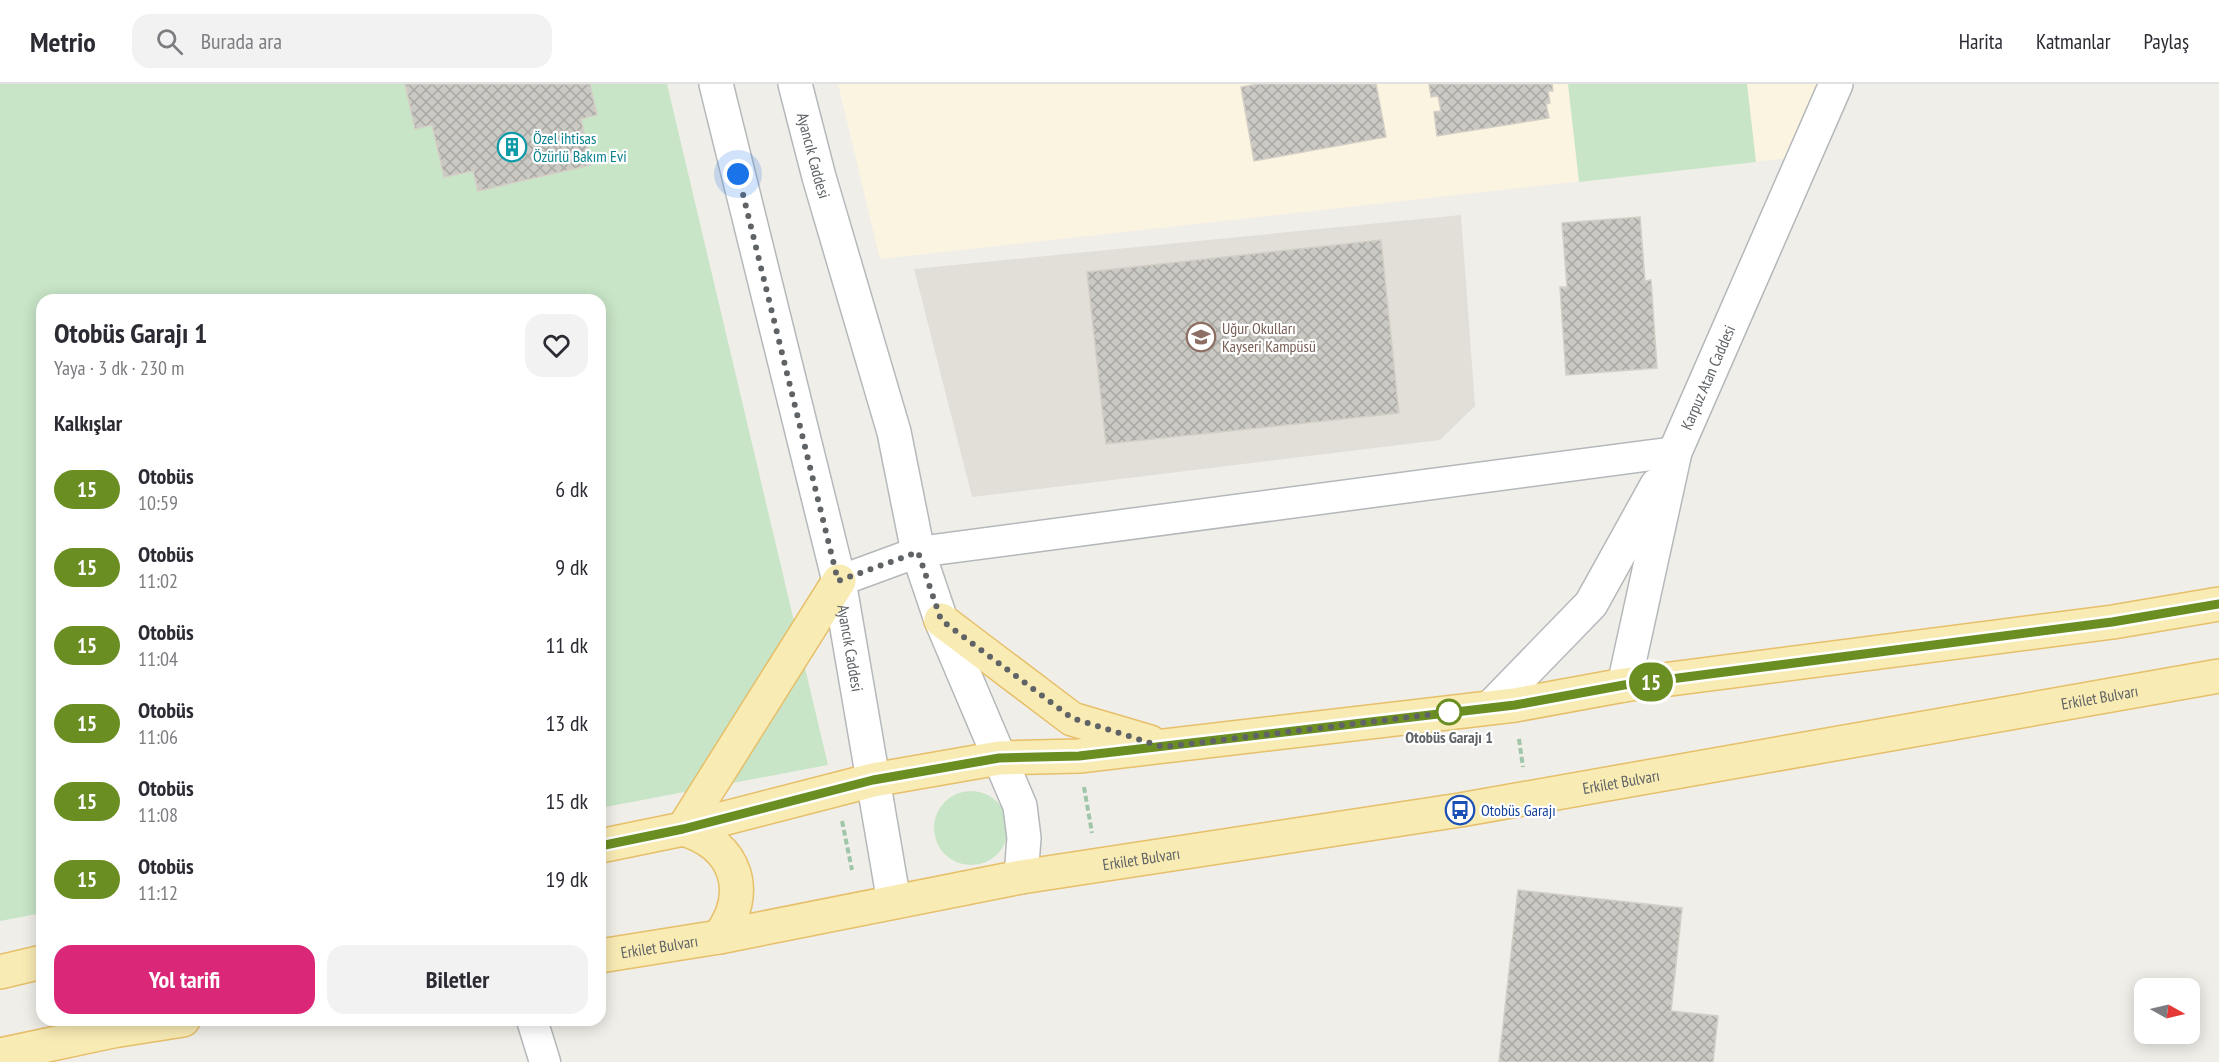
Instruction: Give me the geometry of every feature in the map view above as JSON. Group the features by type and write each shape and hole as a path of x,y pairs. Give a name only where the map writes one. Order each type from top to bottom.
{"main road":[{"path":"683,829 838,581"},
{"path":"606,845 683,829 873,780 999,758 1079,756 1491,708 1624,685 2112,622 2219,604"},
{"path":"941,620 1072,718 1163,747"},
{"name":"Erkilet Bulvarı","path":"606,955 860,911 894,902 1022,877 1460,810 2219,676"},
{"path":"683,829 700,834 714,844 726,857 734,872 736,907 719,937"},
{"path":"0,972 36,963"},
{"path":"0,1055 145,1026"}],"street":[{"name":"Ayancık Caddesi","path":"716,84 838,581 894,902"},
{"name":"Ayancık Caddesi","path":"795,84 819,177 894,432 918,552 941,620 1020,806 1024,838 1022,877"},
{"name":"Karpuz Atan Caddesi","path":"1624,685 1675,452 1836,84"},
{"path":"838,581 918,552 1675,452"},
{"path":"1491,708 1591,604 1675,452"},
{"path":"534,1026 545,1062"}],"path":[{"path":"1079,756 1097,865"},
{"path":"835,790 860,911"}],"shaded area":[{"path":"838,84 1819,84 1790,158 880,259"},
{"name":"Uğur Okulları Kayseri Kampüsü","path":"1461,215 1475,406 1440,440 972,497 914,269"}],"green space":[{"path":"0,84 667,84 828,765 606,807 606,294 36,294 36,914 0,921"},
{"path":"1568,84 1747,84 1756,162 1579,182"},
{"path":"971,791 985,794 997,802 1005,814 1008,828 1005,842 997,854 985,862 971,865 957,862 945,854 937,842 934,828 937,814 945,802 957,794"}],"building":[{"name":"Özel ihtisas Özürlü Bakım Evi","path":"405,84 590,84 597,115 581,119 591,165 478,191 473,171 444,177 432,125 415,129"},
{"path":"1259,84 1376,84 1386,137 1254,161 1241,87"},
{"path":"1429,84 1552,84 1553,91 1548,91 1550,103 1546,104 1549,118 1437,136 1434,112 1441,111 1438,96 1431,97"},
{"path":"1640,217 1645,281 1651,280 1657,368 1566,375 1560,287 1567,287 1562,223"},
{"path":"1381,240 1399,413 1106,444 1087,272"},
{"path":"1518,890 1682,908 1671,1011 1718,1016 1713,1062 1499,1062"}],"bus line":[{"name":"15","path":"606,845 683,829 873,780 999,758 1079,756 1515,705 1624,685 2112,622 2219,604"}],"place":[{"name":"Özel ihtisas Özürlü Bakım Evi","path":"512,147"},
{"name":"Uğur Okulları Kayseri Kampüsü","path":"1201,337"},
{"name":"Otobüs Garajı 1","path":"1449,712"},
{"name":"Otobüs Garajı","path":"1460,810"}],"route":[{"path":"738,174 838,581 918,552 941,620 1018,680 1072,718 1163,747 1452,712 1449,712"}]}
